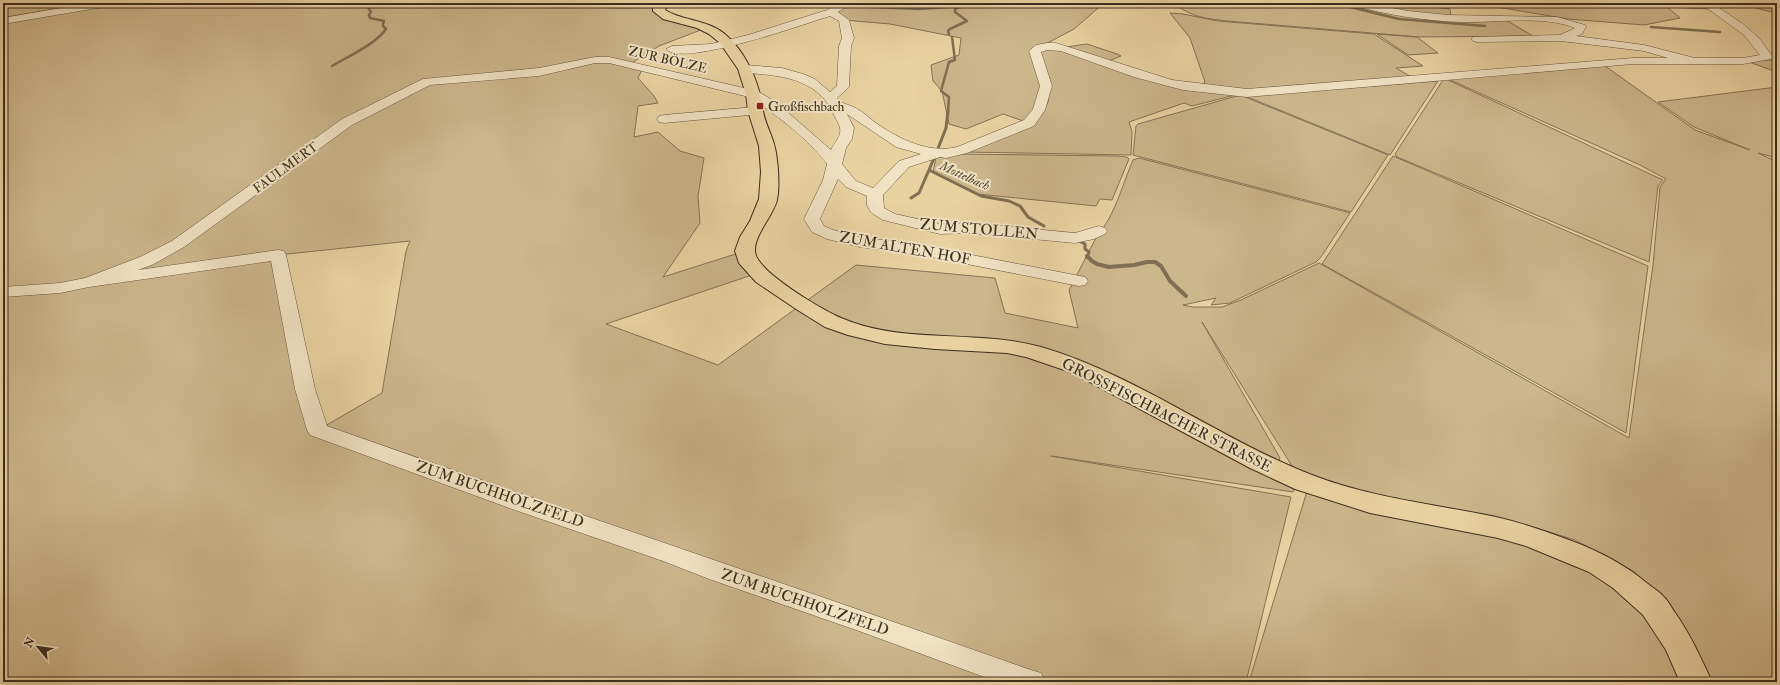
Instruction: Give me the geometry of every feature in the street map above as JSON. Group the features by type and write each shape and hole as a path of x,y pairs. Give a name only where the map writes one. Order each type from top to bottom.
{"main road":[{"name":"GROSSFISCHBACHER STRASSE","path":"662,3 659,6 659,11 667,16 701,25 713,31 725,40 745,69 767,146 770,172 768,199 759,221 749,237 745,250 749,263 763,278 803,305 834,322 856,330 885,337 935,342 1007,346 1054,358 1081,368 1258,462 1304,482 1370,503 1498,528 1533,537 1568,550 1599,564 1623,580 1654,606 1679,644 1696,682"}],"street":[{"path":"3,21 109,3"},
{"path":"672,49 684,50 728,44 831,12 847,3"},
{"path":"872,3 893,3"},
{"path":"1355,3 1383,10 1416,15 1461,19 1532,19 1569,22 1581,27 1578,32 1561,38 1477,39"},
{"path":"745,69 782,72 811,82 833,101 854,112 872,126 901,144 946,154 962,150 1029,123 1039,110 1044,97 1046,86 1035,51 1038,48 1045,46 1063,49 1162,81 1184,86 1247,93 1633,61 1743,61 1766,57 1763,49 1750,34 1705,3"},
{"path":"831,12 844,20 848,38 845,46 843,87 833,101"},
{"path":"1561,38 1587,49 1604,64"},
{"path":"1587,49 1644,48 1695,61"},
{"path":"1633,61 1633,59 1644,48"},
{"name":"ZUR BÖLZE","path":"576,64 595,60 609,60 754,103"},
{"name":"FAULMERT","path":"3,292 60,288 89,282 146,261 178,244 347,122 428,82 539,72 576,64"},
{"name":"ZUM ALTEN HOF","path":"833,101 846,128 845,139 839,148 830,180 812,218 818,229 826,234 872,245 931,252 1079,281"},
{"path":"664,119 754,103 771,105 824,150 846,180 851,184 875,194 904,164 937,153"},
{"name":"ZUM STOLLEN","path":"875,194 874,205 878,211 889,218 928,227 970,228 1075,238 1088,236 1099,231"},
{"name":"ZUM BUCHHOLZFELD","path":"89,282 278,255 301,363 305,389 318,430 367,446 520,503 672,554 718,572 868,623 1031,682"}],"shaded area":[{"path":"3,3 571,3 604,8 660,7 659,11 706,28 659,46 630,64 643,67 638,78 654,96 658,103 638,106 634,137 658,132 680,151 704,158 698,196 700,223 663,277 745,251 758,273 606,324 718,365 856,265 995,278 1005,313 1078,328 1069,290 1099,232 1114,209 1133,160 1139,158 1350,213 1321,257 1316,262 1230,303 1211,305 1216,298 1183,305 1193,307 1222,307 1241,300 1319,263 1629,438 1653,265 1660,187 1666,179 1640,165 1446,78 1605,66 1695,130 1750,150 1694,127 1658,102 1777,87 1777,158 1758,153 1777,162 1777,682 1712,682 1693,644 1635,572 1575,540 1523,524 1369,495 1304,474 1292,466 1202,322 1280,458 1278,464 1296,485 1293,492 1051,456 1291,497 1246,682 3,682","holes":["410,241 406,251 382,393 318,430 278,255"]},
{"path":"819,3 1104,3 1074,29 1038,48 1046,86 1029,123 1003,114 966,129 949,124 942,91 933,81 931,65 959,55 961,38 890,24 844,20 837,14 839,6"},
{"path":"1175,3 1352,3 1378,10 1506,20 1533,36 1420,37 1227,21 1193,14 1180,8"},
{"path":"1358,3 1422,3 1427,6 1450,9 1451,17 1423,15"},
{"path":"1473,3 1702,3 1710,9 1667,7 1680,18 1644,25 1568,19"},
{"path":"1737,3 1777,3 1777,13 1775,13"},
{"path":"1170,13 1218,21 1374,34 1423,66 1396,68 1413,78 1258,91 1202,85 1205,82 1190,38"},
{"path":"1377,34 1417,37 1438,53 1408,55"},
{"path":"1087,44 1121,56 1106,62 1066,47"},
{"path":"1050,47 1114,68 1239,94 1192,106 1184,103 1129,122 1132,131 1131,155 965,152 1041,115 1048,102 1050,82 1039,51"},
{"path":"1777,60 1777,72 1746,61"},
{"path":"1446,79 1663,180 1658,186 1649,262 1397,157 1395,154 1443,80"},
{"path":"1438,81 1390,155 1245,96"},
{"path":"1240,95 1388,155 1351,212 1133,155 1136,126 1138,124"},
{"path":"957,154 1118,156 1127,157 1129,159 1112,200 1100,199 1096,206 977,194 933,172 936,157"},
{"path":"1393,156 1648,266 1626,433 1322,264"},
{"path":"1307,491 1465,528 1557,553 1603,577 1647,615 1672,658 1683,682 1249,682"}],"waterway":[{"path":"365,3 371,12 369,15 370,18 384,21 383,24"},
{"path":"828,3 838,5"},
{"name":"Mottelbach","path":"962,6 975,3"},
{"path":"1323,3 1346,6 1399,19 1485,26"},
{"path":"847,6 919,9 962,6"},
{"name":"Mottelbach","path":"949,34 948,31 950,29 967,21 955,12 955,9 962,6"},
{"path":"332,66 361,50 375,40 386,29 383,26"},
{"path":"1651,27 1720,32"},
{"name":"Mottelbach","path":"948,112 949,97 941,91 949,62 955,60 952,37"},
{"name":"Mottelbach","path":"937,151 946,128 948,111"},
{"name":"Mottelbach","path":"929,170 934,158"},
{"path":"911,198 919,193 929,170"},
{"name":"Mottelbach","path":"929,170 981,196 1009,201 1020,206 1028,217 1044,226"},
{"path":"1079,241 1085,244 1085,249 1089,252 1087,256"},
{"path":"1087,256 1097,264 1109,267 1155,262 1161,266 1170,281 1186,296"}],"place":[{"name":"Großfischbach","path":"760,106"}]}
